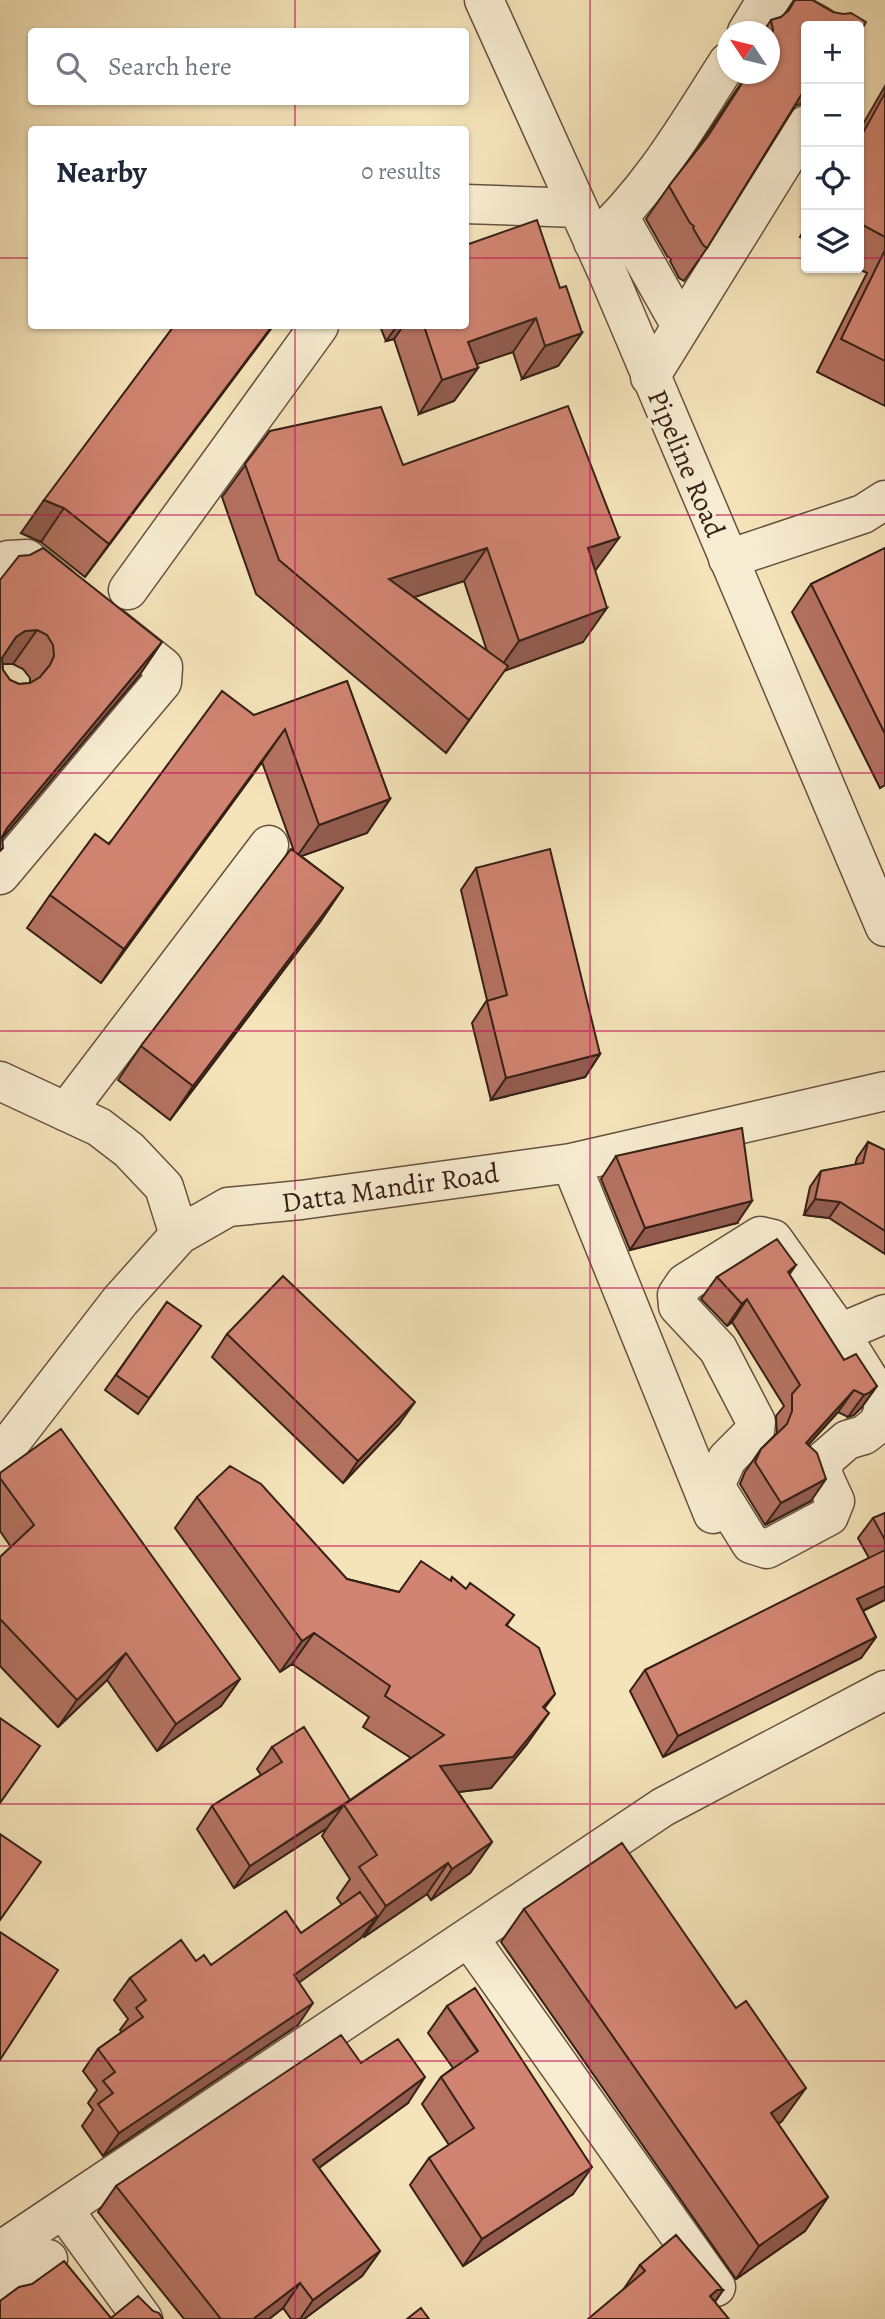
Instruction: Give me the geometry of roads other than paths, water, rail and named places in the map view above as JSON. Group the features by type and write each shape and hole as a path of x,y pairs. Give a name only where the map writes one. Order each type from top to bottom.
{"street":[{"name":"Pipeline Road","path":"484,0 578,208 613,244 650,377 885,927"},
{"path":"754,21 764,4 773,0 811,21"},
{"path":"681,326 613,244 717,78"},
{"path":"650,377 801,133"},
{"path":"469,204 578,208"},
{"path":"128,590 317,329"},
{"path":"728,559 863,514 885,500"},
{"path":"0,568 8,560 27,559 163,667 162,682 0,875"},
{"path":"66,1112 269,845"},
{"path":"0,1081 99,1127 129,1150 164,1187 179,1235"},
{"name":"Datta Mandir Road","path":"0,1456 120,1300 179,1235 228,1207 301,1200 571,1163 885,1091"},
{"path":"571,1163 732,1561"},
{"path":"760,1236 774,1239 840,1333 885,1406 878,1424 864,1435 847,1440 824,1460 823,1475 835,1501 829,1516 767,1549 751,1544 715,1486 727,1459 755,1431 756,1422 718,1349 678,1306 677,1295 685,1283 760,1236"},
{"path":"840,1333 885,1314"},
{"path":"0,2303 64,2209 663,1807 885,1690"},
{"path":"469,1938 716,2287"},
{"path":"64,2209 142,2319"}]}
